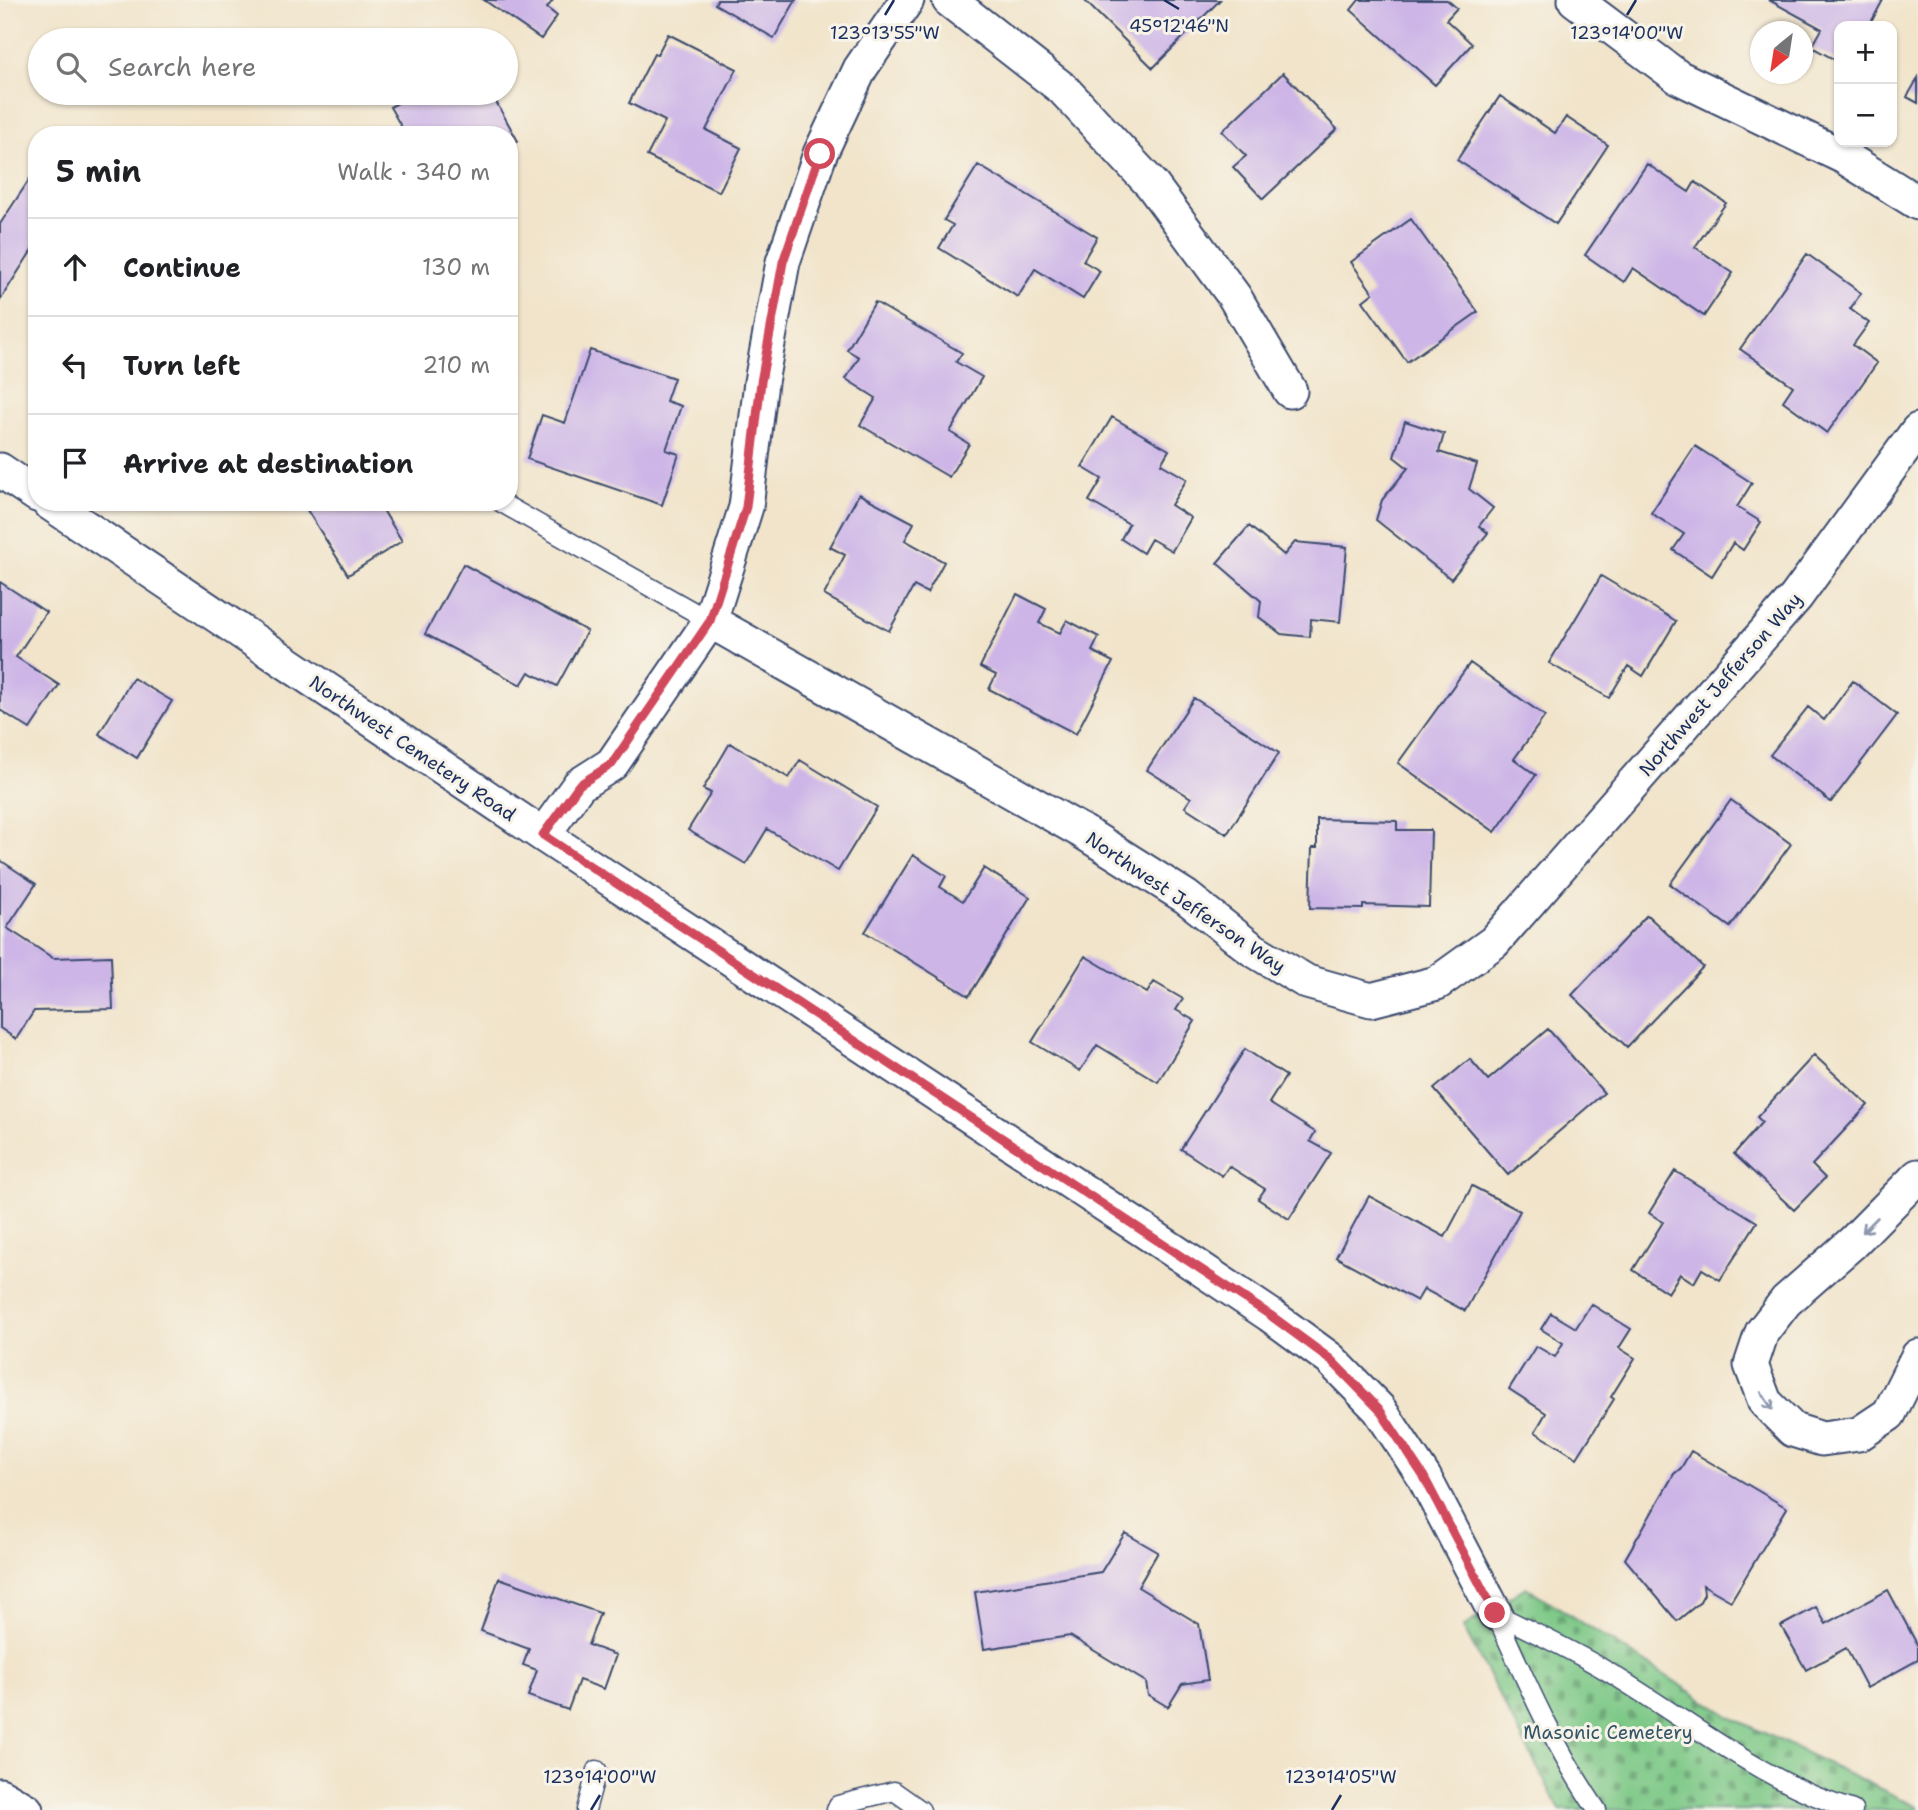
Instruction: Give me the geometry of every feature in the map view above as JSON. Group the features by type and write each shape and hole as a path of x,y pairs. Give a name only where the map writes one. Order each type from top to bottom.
{"street":[{"path":"543,835 579,785 612,764 710,621 746,507 761,382 783,262 820,154 831,130 860,69 907,0"},
{"path":"948,0 1063,89 1152,185 1234,296 1290,391"},
{"path":"1574,0 1678,77 1844,157 1918,203"},
{"name":"Northwest Jefferson Way","path":"710,621 1083,832 1186,897 1252,949 1307,982 1371,1000 1437,983 1494,942 1796,597 1918,430"},
{"path":"0,470 28,489"},
{"name":"Northwest Cemetery Road","path":"61,511 543,835 1270,1315 1330,1359 1379,1409 1424,1477 1495,1613"},
{"path":"1918,1176 1852,1243 1786,1301 1762,1332 1751,1365 1765,1402 1793,1430 1822,1439 1859,1434 1889,1414 1918,1356"},
{"path":"0,1794 26,1810"}],"lane":[{"path":"516,511 710,621"},
{"path":"1495,1613 1538,1709 1577,1781 1597,1810"},
{"path":"1495,1613 1604,1670 1716,1742 1778,1778 1833,1804 1853,1810"},
{"path":"586,1810 597,1770"},
{"path":"836,1810 838,1805 894,1791 921,1810"}],"green space":[{"name":"Masonic Cemetery","path":"1526,1587 1731,1717 1918,1807 1918,1810 1560,1810 1463,1627"}],"building":[{"path":"484,0 553,0 547,8 557,16 541,39"},
{"path":"717,0 796,0 774,38 715,4"},
{"path":"1084,0 1220,0 1153,68"},
{"path":"1359,0 1447,0 1457,8 1446,20 1472,44 1435,85 1351,10"},
{"path":"1769,0 1883,0 1872,21 1834,21 1834,59 1813,48 1822,29 1813,24 1813,21 1807,21"},
{"path":"668,34 737,69 706,130 741,148 719,192 647,156 665,121 629,103 654,54 657,55"},
{"path":"1283,73 1337,129 1263,199 1233,167 1246,156 1222,131"},
{"path":"1918,78 1918,103 1907,97"},
{"path":"1500,96 1555,133 1566,117 1608,145 1556,224 1457,160"},
{"path":"498,105 510,126 401,126 390,107"},
{"path":"1647,164 1689,192 1695,182 1726,203 1695,247 1733,273 1704,316 1633,268 1624,282 1585,255"},
{"path":"978,165 1097,237 1083,261 1100,271 1083,299 1035,269 1018,297 939,248 953,225 944,220"},
{"path":"28,182 28,256 0,300 0,224"},
{"path":"1411,219 1478,312 1407,362 1363,301 1373,293 1351,262"},
{"path":"1807,254 1861,293 1850,309 1869,323 1853,345 1877,363 1827,433 1783,401 1793,386 1740,349"},
{"path":"875,302 962,353 956,362 982,377 950,432 969,444 949,477 860,425 876,398 846,379 859,357 847,350"},
{"path":"590,350 674,378 666,401 681,406 666,450 679,454 662,505 527,459 542,415 565,423"},
{"path":"1112,417 1169,450 1161,464 1187,479 1171,505 1191,518 1172,551 1151,539 1143,553 1121,539 1129,524 1089,501 1102,479 1082,467"},
{"path":"1405,421 1444,434 1439,452 1477,464 1469,489 1493,508 1479,526 1488,533 1451,579 1376,520 1382,500 1408,468 1394,457"},
{"path":"1695,446 1752,483 1737,507 1761,522 1743,550 1733,543 1712,576 1673,550 1684,534 1651,513"},
{"path":"859,494 914,523 905,540 944,562 927,593 914,586 889,631 824,595 845,555 830,547"},
{"path":"308,511 384,511 402,541 348,575"},
{"path":"1249,526 1284,555 1295,542 1347,547 1340,622 1311,619 1310,637 1281,634 1259,617 1261,601 1217,563"},
{"path":"463,564 587,631 557,686 529,672 521,685 425,634"},
{"path":"1601,576 1676,621 1643,676 1628,666 1609,698 1549,663"},
{"path":"0,582 46,612 16,657 59,685 30,729 0,710"},
{"path":"1017,594 1046,609 1039,623 1060,633 1067,620 1099,637 1092,651 1113,662 1076,734 989,689 996,675 980,667"},
{"path":"1470,663 1545,716 1514,759 1536,775 1495,832 1398,763"},
{"path":"133,678 172,701 137,758 99,734"},
{"path":"1853,681 1897,715 1831,802 1770,755 1808,707 1824,720"},
{"path":"1194,698 1279,753 1227,834 1185,807 1191,798 1147,770"},
{"path":"730,743 789,778 800,760 877,807 838,871 767,829 746,864 688,830 711,793 703,789"},
{"path":"1731,800 1791,844 1730,927 1670,884"},
{"path":"1317,819 1397,821 1397,830 1431,830 1429,907 1363,905 1363,909 1310,908 1312,848 1317,848"},
{"path":"913,855 946,876 940,887 963,901 984,868 1030,897 969,996 865,932"},
{"path":"0,860 36,884 7,928 53,958 111,956 113,1009 34,1011 16,1039 0,1028"},
{"path":"1647,915 1703,967 1627,1047 1572,995"},
{"path":"1085,956 1147,993 1154,982 1183,999 1176,1010 1195,1021 1158,1082 1097,1045 1080,1071 1032,1042"},
{"path":"1548,1029 1604,1093 1508,1175 1434,1089 1470,1059 1488,1080"},
{"path":"1245,1049 1286,1076 1269,1103 1315,1132 1310,1141 1331,1153 1289,1219 1258,1199 1265,1189 1229,1166 1222,1176 1181,1149"},
{"path":"1814,1055 1868,1105 1812,1165 1825,1178 1794,1210 1734,1154 1762,1122 1757,1117"},
{"path":"1675,1171 1757,1222 1720,1280 1702,1269 1694,1283 1680,1274 1668,1293 1633,1270 1663,1222 1649,1213"},
{"path":"1472,1186 1520,1211 1465,1311 1424,1289 1417,1301 1336,1257 1369,1196 1445,1237"},
{"path":"1591,1304 1631,1329 1619,1348 1635,1358 1611,1397 1614,1399 1577,1458 1535,1432 1546,1413 1509,1389 1536,1346 1555,1357 1563,1343 1541,1329 1551,1313 1576,1328"},
{"path":"1691,1451 1787,1508 1731,1601 1703,1585 1704,1594 1699,1603 1677,1621 1625,1559 1674,1474"},
{"path":"1125,1533 1158,1552 1138,1587 1199,1624 1208,1680 1182,1684 1168,1707 1148,1695 1146,1682 1070,1636 984,1649 975,1592 1101,1572"},
{"path":"499,1578 600,1613 588,1645 616,1655 604,1689 579,1680 568,1710 528,1696 537,1670 523,1665 529,1649 481,1631"},
{"path":"1888,1590 1918,1646 1918,1660 1867,1688 1846,1648 1806,1670 1781,1626 1816,1607 1826,1624"}],"route":[{"path":"820,154 783,262 761,382 746,507 710,621 612,764 579,785 543,835 1270,1315 1330,1359 1379,1409 1424,1477 1495,1613"}]}
